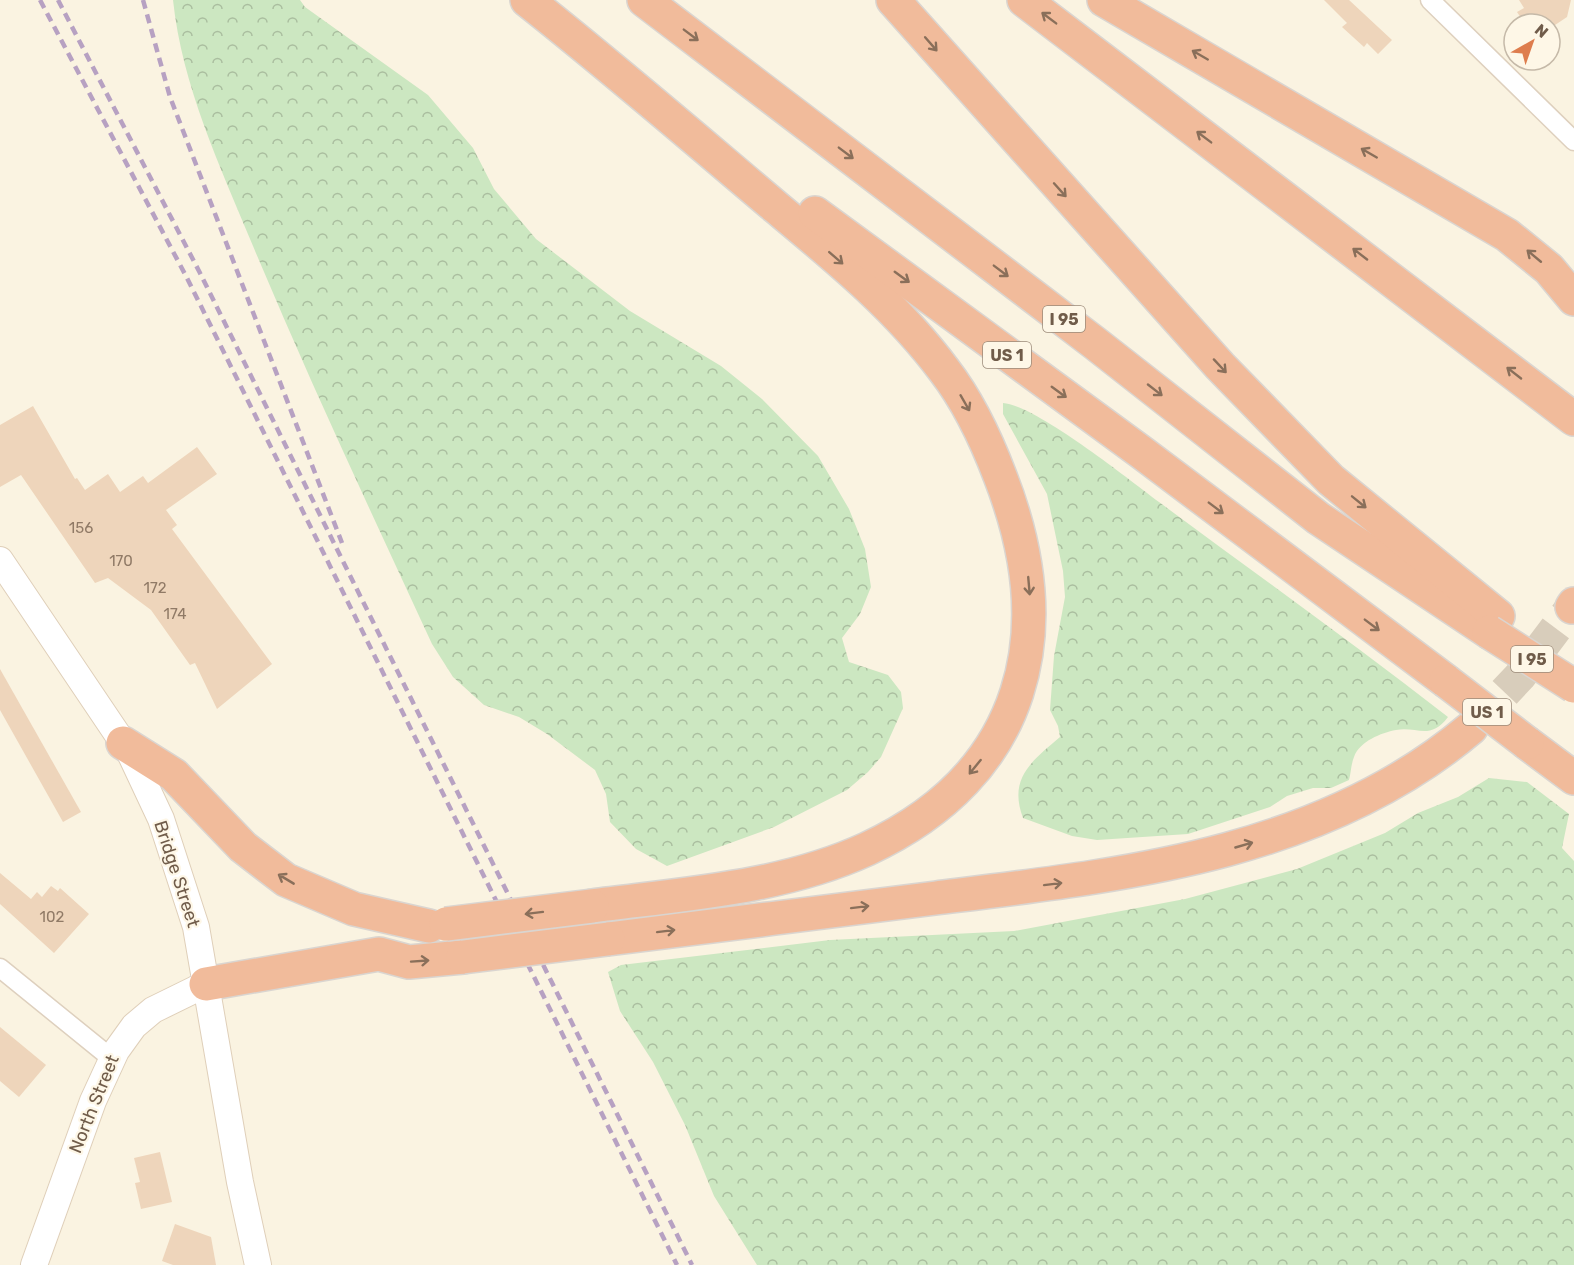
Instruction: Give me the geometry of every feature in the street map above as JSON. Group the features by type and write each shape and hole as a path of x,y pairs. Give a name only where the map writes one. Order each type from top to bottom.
{"highway":[{"name":"US 1","path":"527,0 1141,452 1574,778"},
{"name":"I 95","path":"644,0 1086,336 1318,518 1495,625 1563,679"},
{"path":"893,0 1088,221 1236,383 1332,480 1495,625"},
{"path":"1024,0 1571,418"},
{"path":"1104,0 1507,235 1549,269 1574,299"},
{"path":"379,954 401,934 438,925 733,887 812,869 870,848 922,817 965,779 989,750 1004,725 1016,696 1027,658 1030,601 1022,543 998,470 966,404 949,375 922,342 851,271 567,31"},
{"path":"206,984 379,954 409,962 463,957 1108,877 1192,859 1288,831 1361,801 1412,772 1471,729"},
{"path":"123,742 174,775 243,847 286,880 354,909 438,925"}],"main road":[{"name":"Bridge Street","path":"0,560 123,742 160,819 196,927 240,1182 258,1265"},
{"name":"North Street","path":"34,1265 90,1109 111,1058 126,1035 144,1017 172,999 206,984"}],"street":[{"path":"1430,0 1574,141"},
{"path":"0,968 111,1058"}],"green space":[{"path":"173,0 300,0 305,7 428,95 473,148 494,189 536,239 630,311 721,366 762,399 818,456 849,509 865,549 871,587 860,614 842,638 849,662 888,675 901,692 903,708 881,757 868,772 847,790 774,827 667,866 636,849 610,822 606,794 595,770 547,734 519,717 484,705 453,677 432,644 363,495 228,186 194,95 178,32"},
{"path":"1003,403 1037,416 1082,445 1448,717 1435,729 1429,731 1396,730 1366,742 1354,757 1349,780 1331,788 1313,788 1287,796 1270,807 1188,834 1097,840 1072,836 1023,818 1019,804 1019,792 1025,772 1040,754 1060,737 1058,726 1050,710 1054,656 1065,597 1063,571 1047,494 1003,414"},
{"path":"1489,778 1527,782 1569,814 1562,848 1574,861 1574,1265 757,1265 714,1196 685,1125 653,1062 620,1011 608,972 621,965 830,940 1014,931 1185,899 1297,869 1385,833 1418,813 1458,797"}],"building":[{"path":"1324,0 1349,0 1392,40 1378,54 1367,43 1364,47 1342,27 1347,23"},
{"path":"1519,0 1571,0 1567,17 1562,20 1562,12 1517,12 1524,8"},
{"path":"33,406 75,479 77,478 85,490 108,474 120,492 143,476 148,483 197,447 217,474 166,510 177,525 172,529 272,664 217,709 195,663 190,665 151,610 108,578 95,583 21,475 0,487 0,425"},
{"path":"0,669 81,812 63,822 0,710"},
{"path":"0,873 31,899 37,892 42,897 51,886 58,891 60,888 89,914 54,953 0,904"},
{"path":"0,1027 46,1065 19,1097 0,1081"},
{"path":"160,1152 172,1202 141,1209 135,1183 140,1182 134,1158"},
{"path":"175,1224 211,1237 216,1265 173,1265 162,1261"}],"tunnel":[{"path":"1471,728 1520,676 1572,607"}],"railway":[{"path":"40,0 187,278 677,1265"},
{"path":"58,0 200,273 692,1265"},
{"path":"143,0 170,97 342,543"}]}
